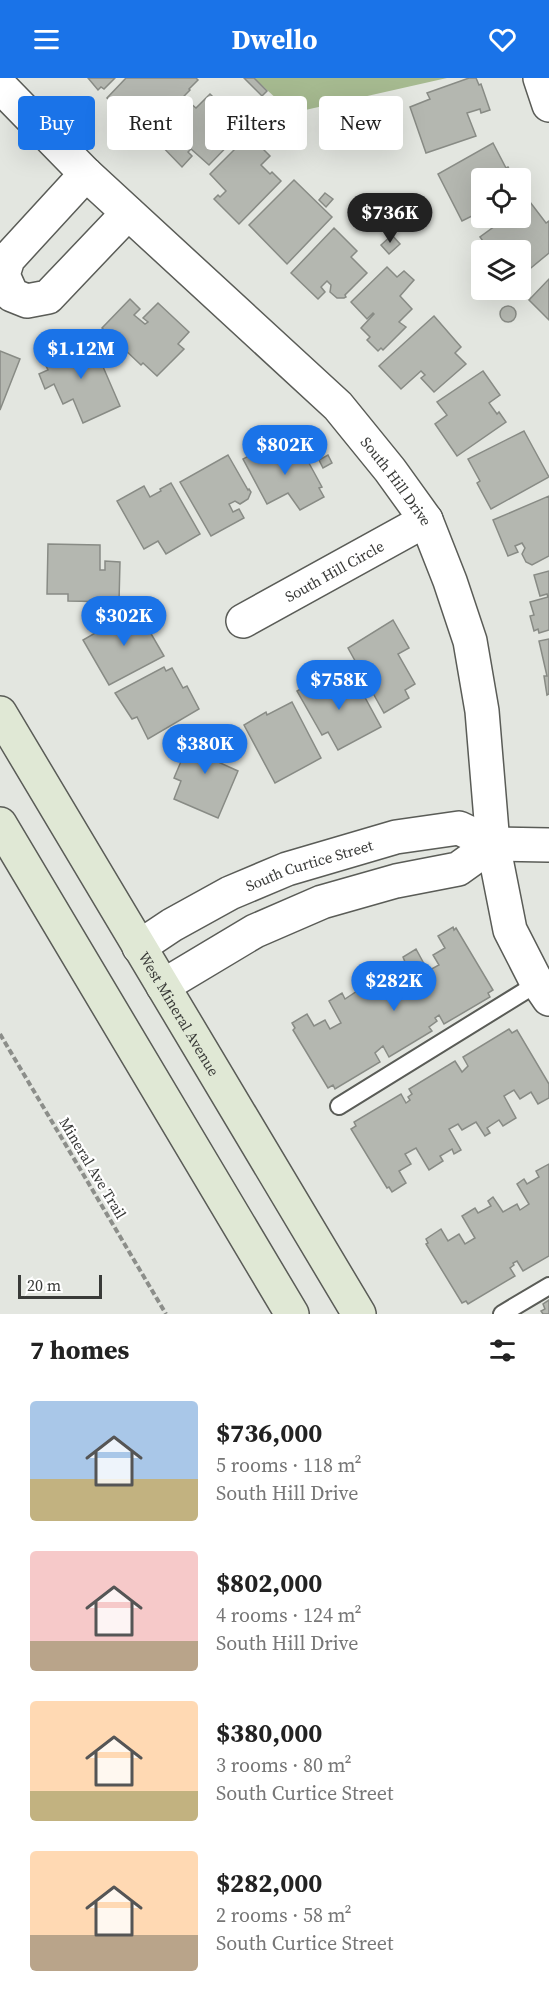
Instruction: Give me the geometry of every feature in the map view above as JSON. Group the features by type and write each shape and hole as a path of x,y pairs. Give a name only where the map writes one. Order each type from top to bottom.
{"main road":[{"name":"West Mineral Avenue","path":"0,713 359,1314"},
{"path":"0,824 292,1314"}],"street":[{"path":"540,78 549,105"},
{"name":"South Hill Drive","path":"0,86 86,174 338,406 390,470 426,520 470,641 482,711 493,844 510,930 543,991"},
{"path":"86,174 8,259 3,275 12,296 27,301 48,297 128,213"},
{"name":"South Hill Circle","path":"243,621 426,520"},
{"name":"South Curtice Street","path":"139,947 172,925 230,893 286,869 396,837 459,828 493,844 549,845"},
{"path":"163,986 255,931 322,902 396,881 458,869 493,844"}],"lane":[{"path":"339,1106 543,991"},
{"path":"502,1314 549,1286"}],"path":[{"name":"Mineral Ave Trail","path":"0,1034 166,1314"}],"green space":[{"path":"254,78 447,78 367,96 319,96 319,107 307,110 307,96 274,96"}],"building":[{"path":"88,78 115,78 104,89 101,87 98,90"},
{"path":"126,78 196,78 198,80 184,96 109,96"},
{"path":"244,78 254,78 267,91 262,96"},
{"path":"469,78 476,78 479,85 481,84 490,110 481,113 480,109 467,113 476,136 426,153 410,107 430,99 427,93"},
{"path":"205,99 205,150 224,150 209,165 192,150 193,106 196,108"},
{"path":"493,143 506,168 471,168 471,216 462,221 438,174"},
{"path":"166,150 190,150 188,152 192,156 182,167"},
{"path":"234,150 264,150 270,156 261,165 281,181 239,224 214,199 226,191 210,174"},
{"path":"294,180 332,217 287,264 249,225"},
{"path":"325,193 333,199 326,207 319,200"},
{"path":"531,203 546,223 549,221 549,253 531,268 531,240 482,240 480,237 492,228 531,228"},
{"path":"334,228 357,251 351,257 367,273 344,298 337,298 330,292 331,285 327,281 321,287 325,292 318,299 291,273"},
{"path":"392,235 400,244 389,254 381,245"},
{"path":"387,267 397,277 404,271 414,280 400,296 412,309 399,322 406,327 383,350 381,348 378,351 367,340 370,337 361,328 374,314 367,319 351,302"},
{"path":"549,279 549,320 529,300"},
{"path":"130,299 140,309 134,315 145,324 148,322 143,318 158,303 189,332 178,344 184,349 157,376 143,363 141,365 102,328"},
{"path":"508,306 516,314 508,322 500,314"},
{"path":"434,316 461,347 455,353 466,364 434,392 421,378 425,375 421,371 401,389 379,366"},
{"path":"91,339 120,406 83,423 73,399 63,404 54,384 45,389 39,374 48,370 42,358"},
{"path":"0,351 20,359 0,410"},
{"path":"483,371 500,395 489,403 506,422 457,456 435,424 447,415 437,402"},
{"path":"524,431 549,477 491,509 477,483 480,481 468,459"},
{"path":"298,443 322,487 319,488 324,497 300,510 288,493 267,504 243,459 269,445 274,455"},
{"path":"228,455 251,492 248,499 240,504 235,501 229,504 233,512 239,509 244,518 211,536 180,482"},
{"path":"328,455 332,463 323,468 319,460"},
{"path":"171,483 200,534 166,554 158,541 144,549 117,501 144,486 150,497"},
{"path":"549,496 549,556 532,565 526,562 522,554 525,548 522,543 515,546 518,552 508,556 493,520"},
{"path":"48,544 100,545 100,570 105,570 105,561 120,562 119,602 68,601 68,594 47,594"},
{"path":"549,571 549,630 539,633 538,629 534,631 530,616 534,615 530,602 548,597 547,594 540,596 534,575"},
{"path":"140,607 153,630 150,632 164,656 109,685 83,640"},
{"path":"393,620 409,648 398,654 415,684 405,690 409,698 384,713 348,648"},
{"path":"549,639 549,694 547,695 544,676 547,676 539,641"},
{"path":"164,667 166,671 172,668 183,688 187,686 199,709 148,739 137,717 132,719 115,693"},
{"path":"329,673 333,680 329,683 335,693 356,681 381,727 338,750 328,732 322,735 297,691 306,686 305,684"},
{"path":"292,702 321,758 275,783 244,725 266,712 267,715"},
{"path":"196,730 231,745 225,759 218,756 216,761 238,771 218,818 174,799 181,781 174,778"},
{"path":"453,927 454,930 456,928 493,990 488,993 490,997 444,1024 439,1015 435,1018 437,1021 429,1027 432,1031 389,1057 383,1046 375,1053 380,1062 335,1089 333,1085 328,1088 293,1030 295,1028 292,1023 307,1014 314,1026 325,1020 330,1029 341,1023 329,1001 342,993 345,999 357,991 354,986 360,982 369,997 383,989 386,994 395,989 383,969 390,965 393,969 405,962 403,957 416,949 428,971 439,965 433,955 445,948 438,936"},
{"path":"509,1029 512,1033 517,1030 549,1084 549,1098 538,1104 531,1092 520,1099 514,1090 504,1096 516,1118 503,1126 499,1120 487,1128 490,1133 485,1136 476,1122 462,1130 458,1124 449,1129 461,1150 454,1154 452,1149 440,1156 443,1161 429,1170 416,1148 405,1154 411,1164 399,1171 406,1183 392,1192 389,1187 387,1188 351,1129 356,1126 354,1122 401,1094 406,1103 412,1094 409,1089 455,1061 462,1072 468,1066 463,1057"},
{"path":"549,1164 549,1256 523,1271 517,1261 513,1263 514,1265 510,1268 515,1276 468,1304 466,1301 462,1303 426,1244 428,1243 426,1239 441,1229 448,1241 459,1234 465,1244 475,1238 462,1216 475,1208 478,1213 491,1206 488,1201 493,1197 503,1212 517,1204 520,1210 529,1204 517,1184 524,1179 527,1184 539,1177 536,1171"},
{"path":"549,1300 549,1314 543,1314 541,1311 545,1309 543,1304"}]}
